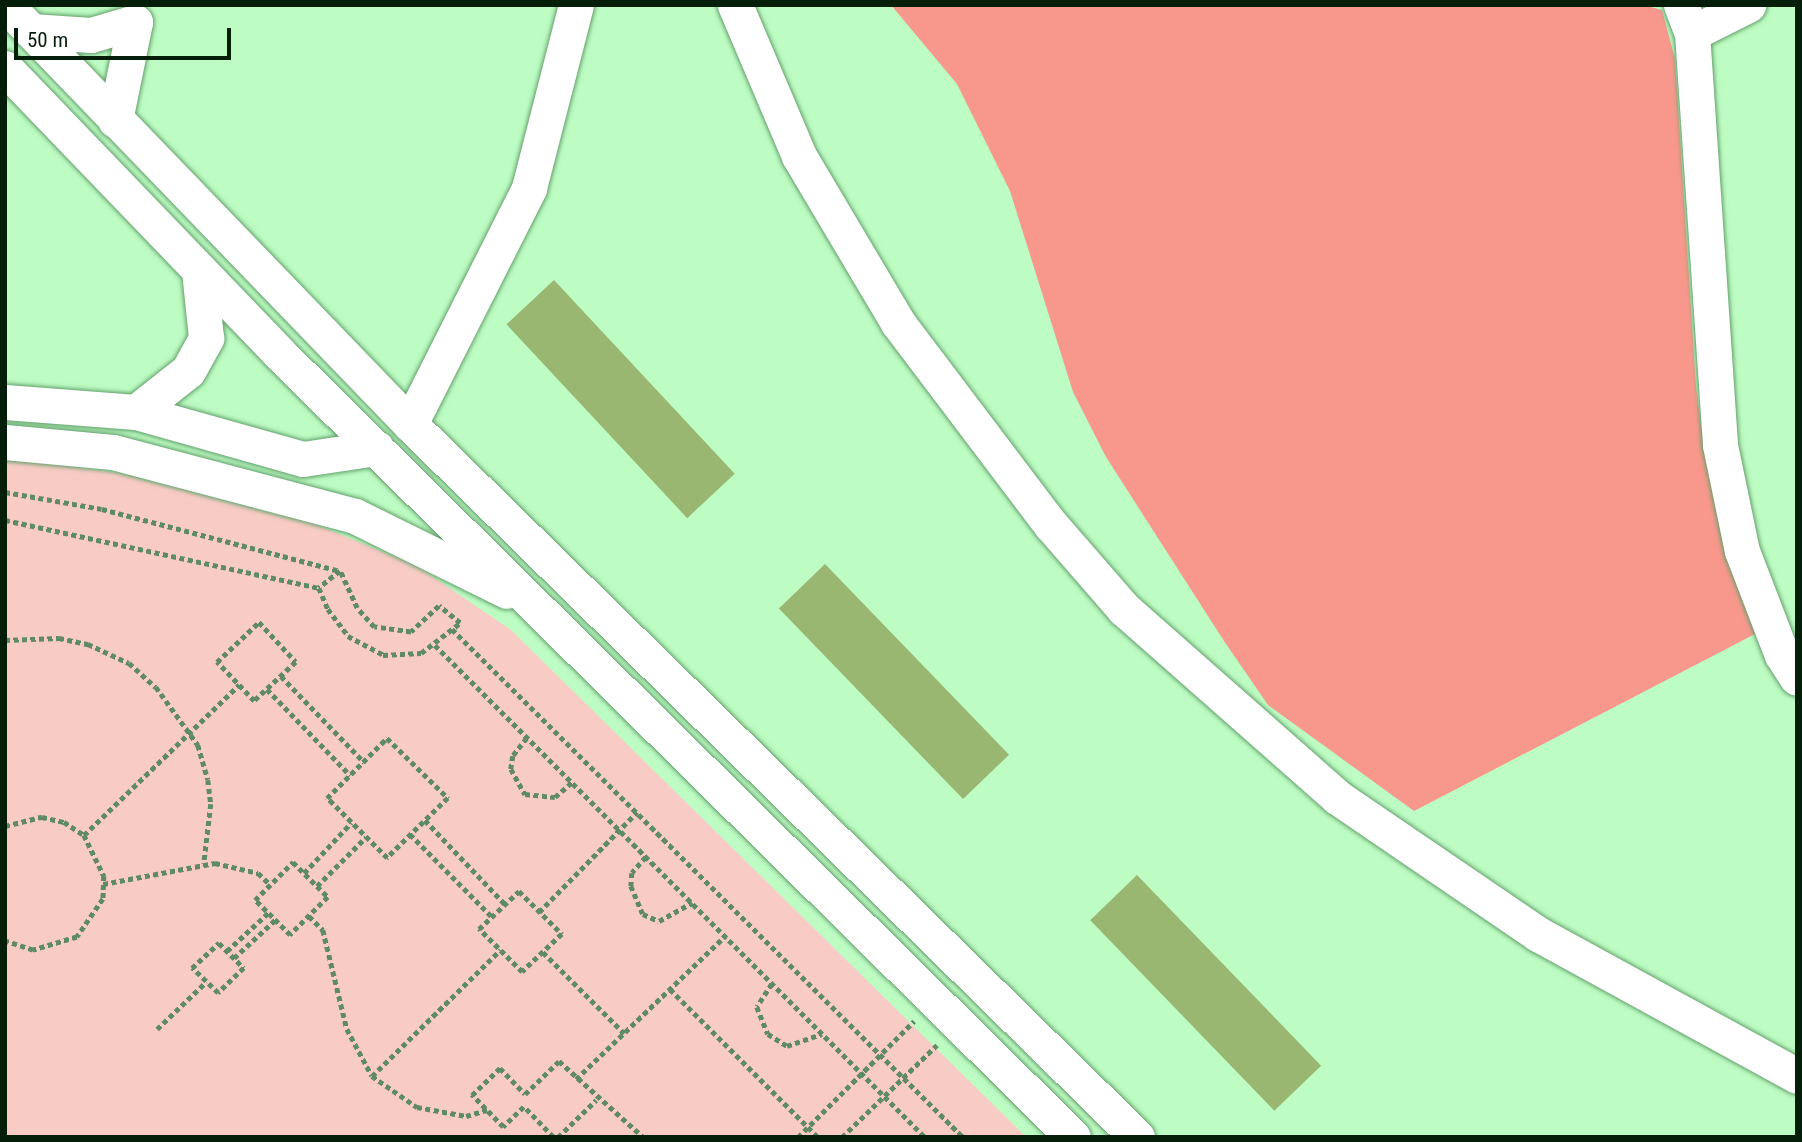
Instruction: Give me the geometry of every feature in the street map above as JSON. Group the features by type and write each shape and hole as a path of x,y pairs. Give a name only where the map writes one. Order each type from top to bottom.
{"street":[{"path":"6,5 410,424 1137,1137"},
{"path":"410,424 529,188 576,5"},
{"path":"735,5 799,156 898,323 1051,526 1124,609 1337,797 1538,934 1797,1076"},
{"path":"1748,5 1687,19 1720,445 1742,551 1797,678"},
{"path":"31,31 91,35 140,14"},
{"path":"115,120 140,14"},
{"path":"5,68 199,270 376,448 1073,1137"},
{"path":"136,412 188,371 206,338 199,270"},
{"path":"5,402 136,412 303,459 376,448"},
{"path":"5,442 113,452 355,516 533,604"}],"path":[{"path":"5,492 102,509 340,571"},
{"path":"5,520 319,588 337,622 365,648 399,656 435,645 460,623 439,606 411,632 374,627 357,608 340,571"},
{"path":"319,588 340,571"},
{"path":"259,622 296,662 281,676 254,701 217,662 259,622"},
{"path":"452,629 963,1137"},
{"path":"5,640 59,638 129,663 156,687 190,731 211,804 204,864"},
{"path":"435,645 925,1137"},
{"path":"281,676 363,762"},
{"path":"84,835 239,685"},
{"path":"267,689 351,775"},
{"path":"387,738 448,798 387,858 327,798 363,762 387,738"},
{"path":"527,738 513,755 511,768 525,794 555,797 572,782"},
{"path":"540,912 637,812"},
{"path":"5,826 41,817 84,835 97,853 103,884 93,920 77,937 33,950 5,941"},
{"path":"425,820 505,904"},
{"path":"304,873 351,823"},
{"path":"410,834 492,917"},
{"path":"317,886 366,837"},
{"path":"646,857 632,873 631,886 643,914 659,921 692,903"},
{"path":"293,862 304,873 328,897 290,935 255,900 293,862"},
{"path":"103,884 204,864 239,867 270,884"},
{"path":"519,891 540,912 562,934 522,972 479,929 519,891"},
{"path":"227,951 268,913"},
{"path":"309,916 323,930 347,1029 372,1076 416,1107 466,1116 487,1110"},
{"path":"234,958 275,920"},
{"path":"576,1079 725,936"},
{"path":"219,943 234,958 244,968 218,993 192,968 219,943"},
{"path":"372,1076 500,950"},
{"path":"543,952 624,1033"},
{"path":"157,1029 206,982"},
{"path":"772,984 757,1007 777,1044 804,1044 822,1034"},
{"path":"670,989 818,1137"},
{"path":"799,1137 880,1055 946,1012"},
{"path":"842,1137 903,1077 946,1012"},
{"path":"525,1094 500,1068 472,1094 503,1127 524,1107 525,1094 559,1061 596,1100 643,1137"},
{"path":"558,1137 596,1100"},
{"path":"524,1107 553,1137"}],"shaded area":[{"path":"891,5 1643,5 1662,10 1675,59 1696,387 1706,462 1755,634 1414,811 1268,705 1106,457 1073,392 1010,191 957,84"},
{"path":"5,457 119,473 315,524 417,566 511,630 1026,1137 5,1137"}],"building":[{"path":"554,280 735,474 687,518 506,324"},
{"path":"825,564 1009,755 963,799 779,608"},
{"path":"1137,875 1321,1066 1274,1111 1090,920"}]}
